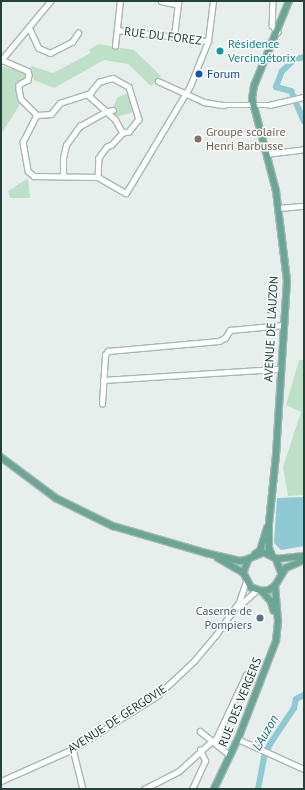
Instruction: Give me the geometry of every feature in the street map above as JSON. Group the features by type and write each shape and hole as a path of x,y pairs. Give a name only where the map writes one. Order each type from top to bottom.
{"main road":[{"name":"AVENUE DE L'AUZON","path":"269,524 279,421 280,369 287,281 274,179 253,105 254,86 278,32 288,2"},
{"path":"1,457 50,494 94,517 140,535 206,553 241,560 248,559 260,551 269,524"},
{"path":"269,524 269,548 281,573"},
{"path":"206,553 244,574"},
{"path":"254,555 264,553 274,557 304,556"},
{"path":"248,559 244,574 246,582 259,590 271,601 278,621"},
{"path":"278,621 275,586 281,573 304,560"},
{"path":"259,590 275,586"},
{"name":"RUE DES VERGERS","path":"214,789 238,738 272,653 278,631 278,621"}],"street":[{"path":"37,115 19,95 19,86 30,78 28,71 2,60 51,1"},
{"path":"115,46 120,1"},
{"path":"161,1 178,3 174,36"},
{"path":"37,115 22,142 28,171 34,176 98,177 126,193 186,95 208,41 213,1"},
{"path":"273,1 272,23 274,31 278,32"},
{"path":"29,28 38,46 50,52 72,42 78,33"},
{"name":"RUE DU FOREZ","path":"117,30 208,41"},
{"path":"37,115 51,114 60,103 87,94 99,82 113,78 129,87 139,119 129,132 123,133 99,158 98,177"},
{"path":"158,81 186,95 212,104 253,105 289,101 302,97"},
{"path":"87,94 105,112 115,119 123,133"},
{"path":"63,176 63,158 66,145 80,126 105,112 113,110"},
{"path":"266,154 304,150"},
{"path":"278,208 304,206"},
{"path":"102,404 104,355 110,350 220,341 225,338 230,330 283,325"},
{"path":"103,380 280,369"},
{"name":"AVENUE DE GERGOVIE","path":"1,781 73,749 158,695 194,661 231,614 246,589 246,582"},
{"name":"AVENUE DE GERGOVIE","path":"231,614 259,590"},
{"path":"144,789 179,771 200,750 213,742 246,675 250,672"},
{"path":"200,731 230,755"},
{"path":"238,738 304,769"},
{"path":"73,749 83,789"},
{"path":"192,789 205,761 200,750"}],"green space":[{"path":"98,44 134,50 161,76 151,86 128,64 104,60 54,88 34,80 31,66 53,73 91,53 89,50"},
{"path":"1,66 24,72 26,77 15,86 21,103 1,134"},
{"path":"128,93 134,112 116,117 113,106 118,97"},
{"path":"28,178 30,198 10,198 8,191"},
{"path":"299,360 304,360 304,495 288,496 283,467 301,412 286,405"}],"water":[{"path":"304,497 304,546 281,550 274,543 277,498"}],"waterway":[{"name":"L'Auzon","path":"304,57 295,59 282,71 276,87 291,91 304,121"},
{"name":"L'Auzon","path":"258,789 264,757 270,744 294,708 296,699 304,695"}],"place":[{"name":"Résidence Vercingétorix","path":"220,51"},
{"name":"Forum","path":"199,74"},
{"name":"Groupe scolaire Henri Barbusse","path":"198,139"},
{"name":"Caserne de Pompiers","path":"260,618"}]}
